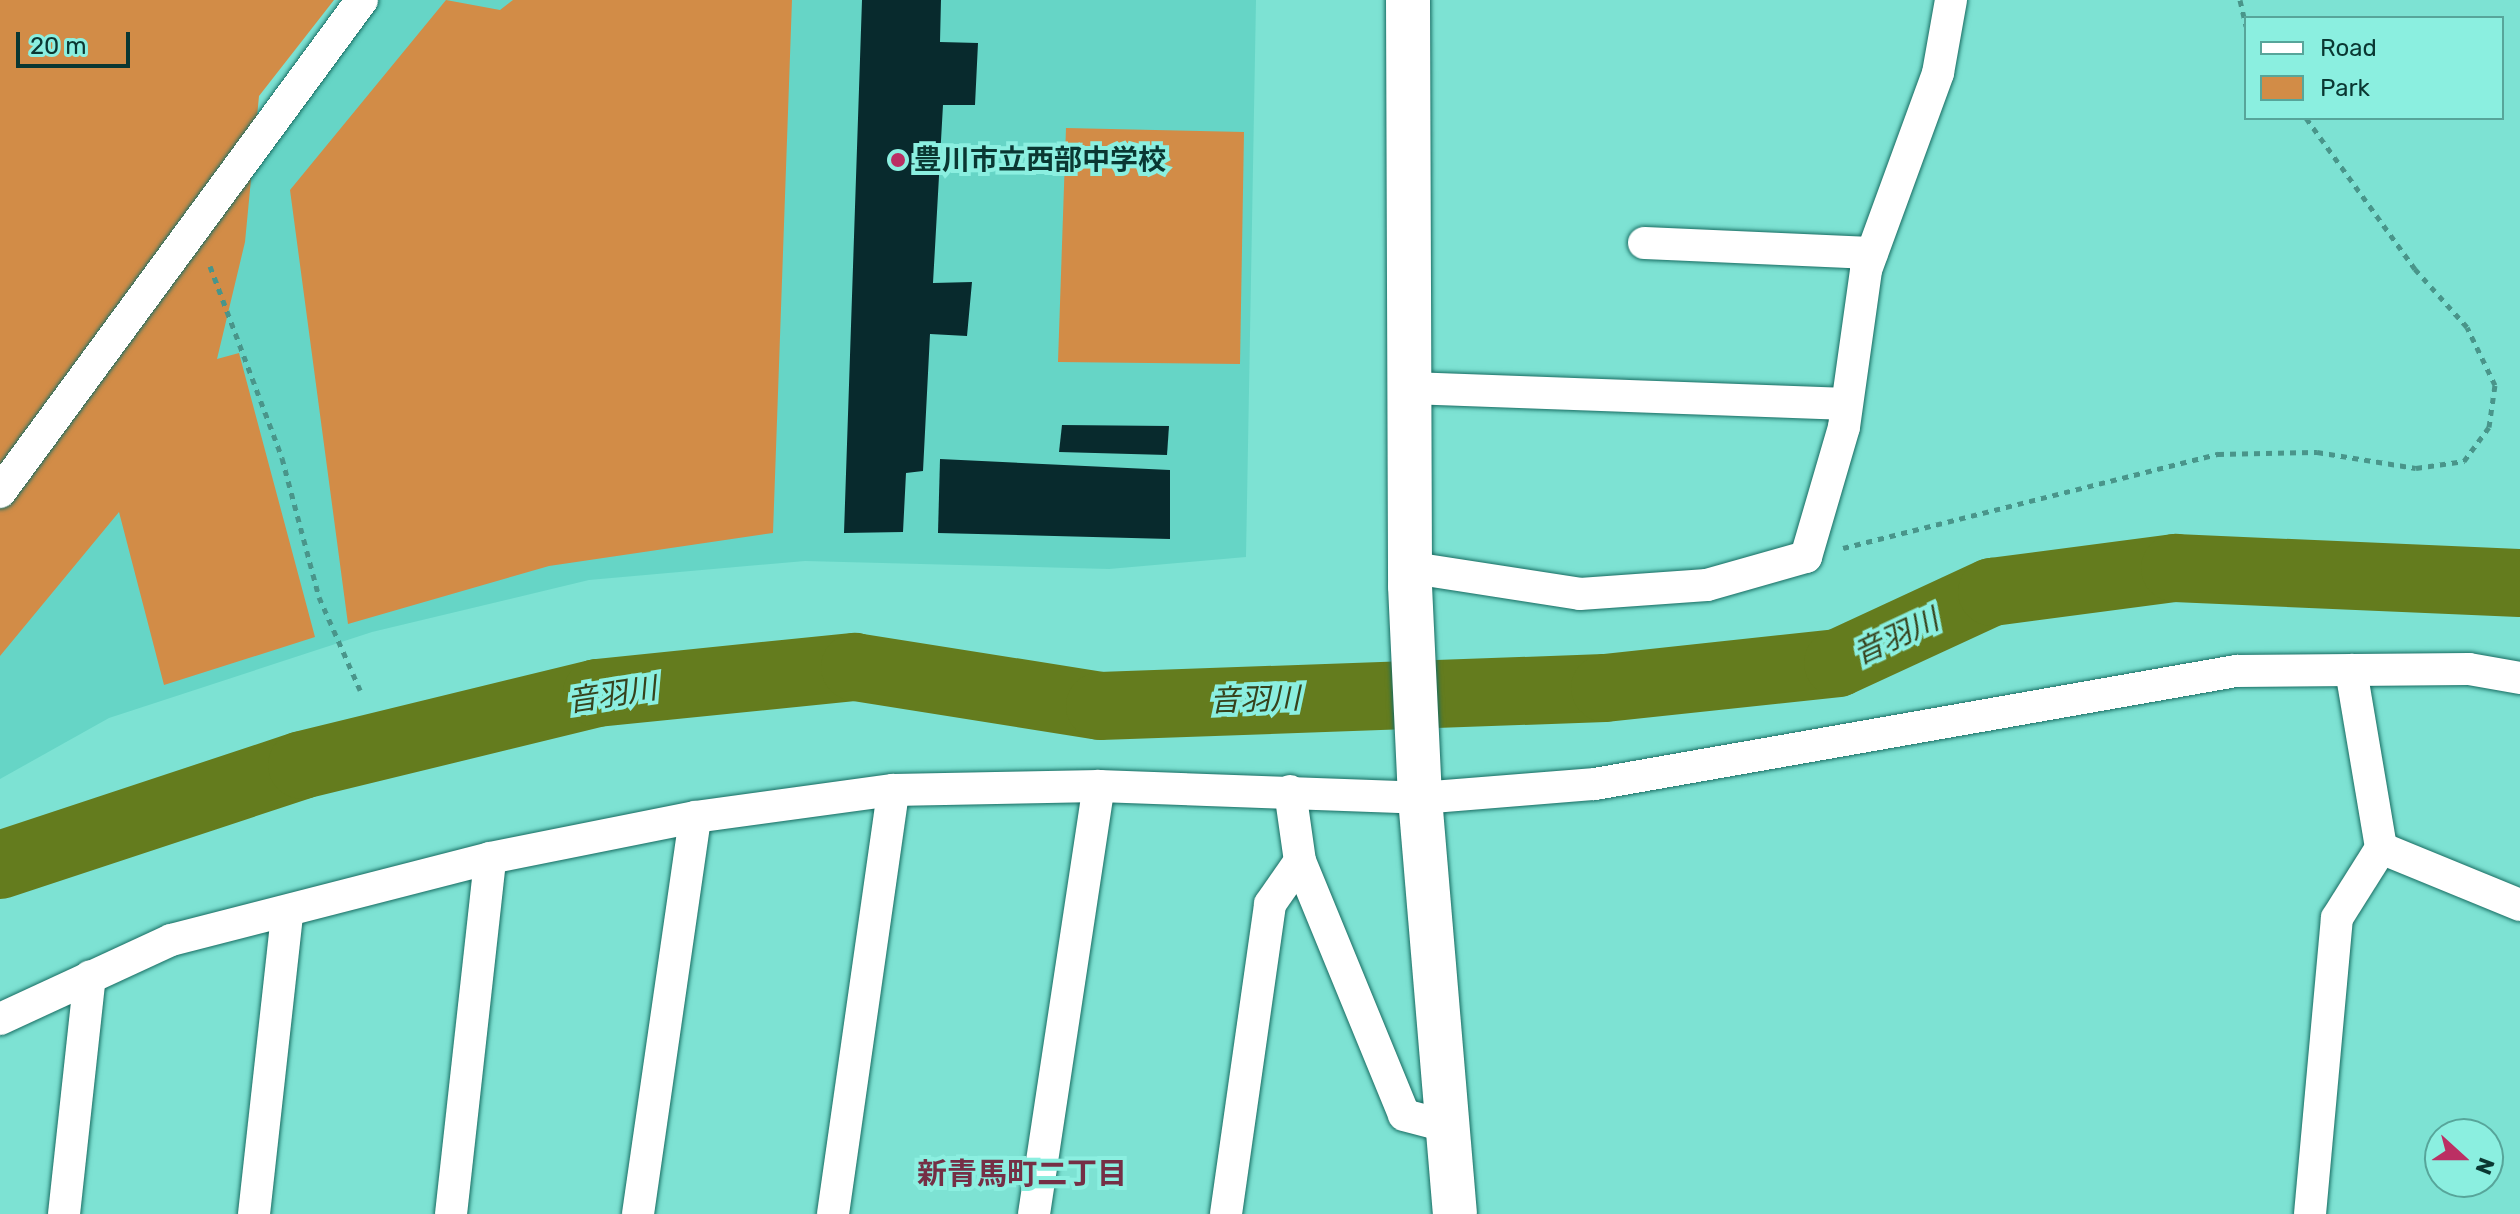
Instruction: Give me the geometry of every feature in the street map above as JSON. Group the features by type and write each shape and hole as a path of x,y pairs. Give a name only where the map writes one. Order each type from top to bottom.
{"street":[{"path":"0,492 193,225 362,0"},
{"path":"1408,0 1412,577 1420,798 1455,1214"},
{"path":"1412,577 1580,594 1707,585 1806,557 1846,404 1872,253 1938,73 1951,0"},
{"path":"1644,243 1872,253"},
{"path":"1412,388 1846,404"},
{"path":"0,1019 171,940 287,915 490,858 695,817 893,790 1099,786 1420,798 1595,784 2236,671 2469,669 2520,678"},
{"path":"2310,1214 2337,918 2381,848 2351,670"},
{"path":"1034,1214 1099,786"},
{"path":"833,1214 893,790"},
{"path":"1290,791 1300,861 1404,1115 1446,1126"},
{"path":"638,1214 695,817"},
{"path":"2381,848 2520,905"},
{"path":"451,1214 490,858"},
{"path":"1226,1214 1270,904 1300,861"},
{"path":"254,1214 287,915"},
{"path":"64,1214 90,976"}],"path":[{"path":"1806,557 2218,454 2317,452 2416,468 2464,461 2489,427 2495,385 2467,327 2415,269 2307,120"},
{"path":"193,225 282,458 319,597 360,690"}],"shaded area":[{"path":"377,0 1256,0 1246,557 1109,569 805,561 589,580 372,632 109,718 0,779 0,508"}],"green space":[{"path":"0,0 334,0 259,96 245,242 217,359 239,353 315,637 164,685 119,512 0,656"},
{"path":"446,0 500,10 513,0 792,0 773,533 549,566 348,624 290,190"},
{"path":"1066,128 1244,132 1240,364 1058,362"}],"building":[{"path":"862,0 941,0 940,42 978,43 975,105 943,105 933,283 972,282 967,336 930,334 923,471 906,473 903,532 844,533"},
{"path":"1062,425 1169,426 1167,455 1059,452"},
{"path":"940,459 1170,470 1170,539 938,533"}],"waterway":[{"name":"音羽川","path":"0,865 302,765 597,693 855,667 1100,706 1605,688 1838,663 1992,592 2175,568 2520,583"}],"place":[{"name":"豊川市立西部中学校","path":"898,160"}],"district":[{"name":"新青馬町二丁目","path":"1022,1174"}]}
